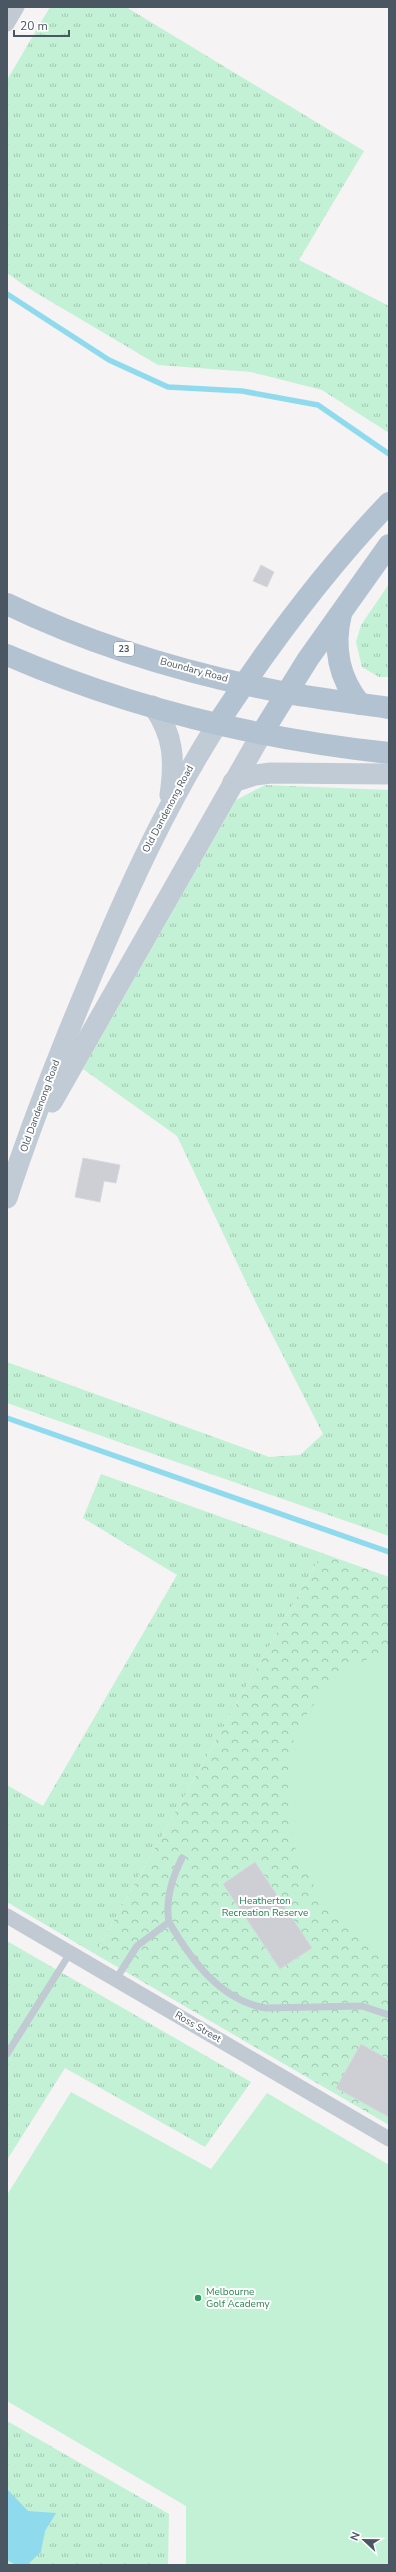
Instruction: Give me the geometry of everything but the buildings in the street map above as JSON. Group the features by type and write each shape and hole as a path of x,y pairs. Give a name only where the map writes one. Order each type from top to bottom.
{"main road":[{"name":"Old Dandenong Road","path":"7,1198 21,1157 81,1000 142,859 168,808 218,723 244,683 316,586 389,503"},
{"name":"Old Dandenong Road","path":"21,1157 262,733 343,607 389,544"},
{"name":"Boundary Road","path":"7,604 49,623 131,651 244,683 287,693 389,708"},
{"path":"343,607 337,634 340,665 345,682 360,704"},
{"path":"7,655 88,686 153,706 218,723 262,733 389,753"},
{"path":"153,706 165,724 174,754 168,808"},
{"path":"233,782 256,774 271,773 389,774"}],"street":[{"path":"7,24 17,7"},
{"name":"Ross Street","path":"7,1916 389,2139"}],"lane":[{"path":"182,1858 170,1888 167,1914 169,1922 209,1976 227,1994 242,2002 266,2008 362,2006 389,2015"},
{"path":"116,1979 137,1946 169,1922"},
{"path":"7,2054 70,1953"}],"green space":[{"path":"50,7 126,7 364,151 299,260 389,306 389,433 322,390 251,372 158,365 28,288 7,273 7,80"},
{"path":"389,584 389,677 379,677 362,667 356,642 361,625"},
{"path":"265,785 389,790 389,1536 7,1403 7,1362 269,1457 300,1455 323,1434 256,1303 177,1136 83,1069 236,800"},
{"path":"101,1474 322,1553 95,1954 7,1902 7,1785 43,1806 177,1575 83,1518"},
{"name":"Heatherton Recreation Reserve","path":"322,1553 389,1577 389,2125 95,1954"},
{"path":"389,1652 389,1954 374,1945 345,1922 321,1895 311,1880 295,1847 290,1824 288,1777 291,1749 294,1739 301,1724 320,1696 344,1673 358,1664"},
{"path":"7,1941 251,2082 205,2147 65,2068 7,2160"},
{"name":"Melbourne Golf Academy","path":"71,2092 211,2169 267,2093 389,2165 389,2565 186,2565 186,2506 7,2401 7,2195"},
{"path":"7,2421 169,2514 168,2565 7,2565"}],"water":[{"path":"7,2489 28,2511 56,2513 45,2531 41,2552 27,2565 16,2565 7,2560"}],"waterway":[{"path":"7,294 109,360 168,387 242,391 318,405 389,454"},
{"path":"7,1418 389,1552"}],"place":[{"name":"Melbourne Golf Academy","path":"198,2298"}]}
